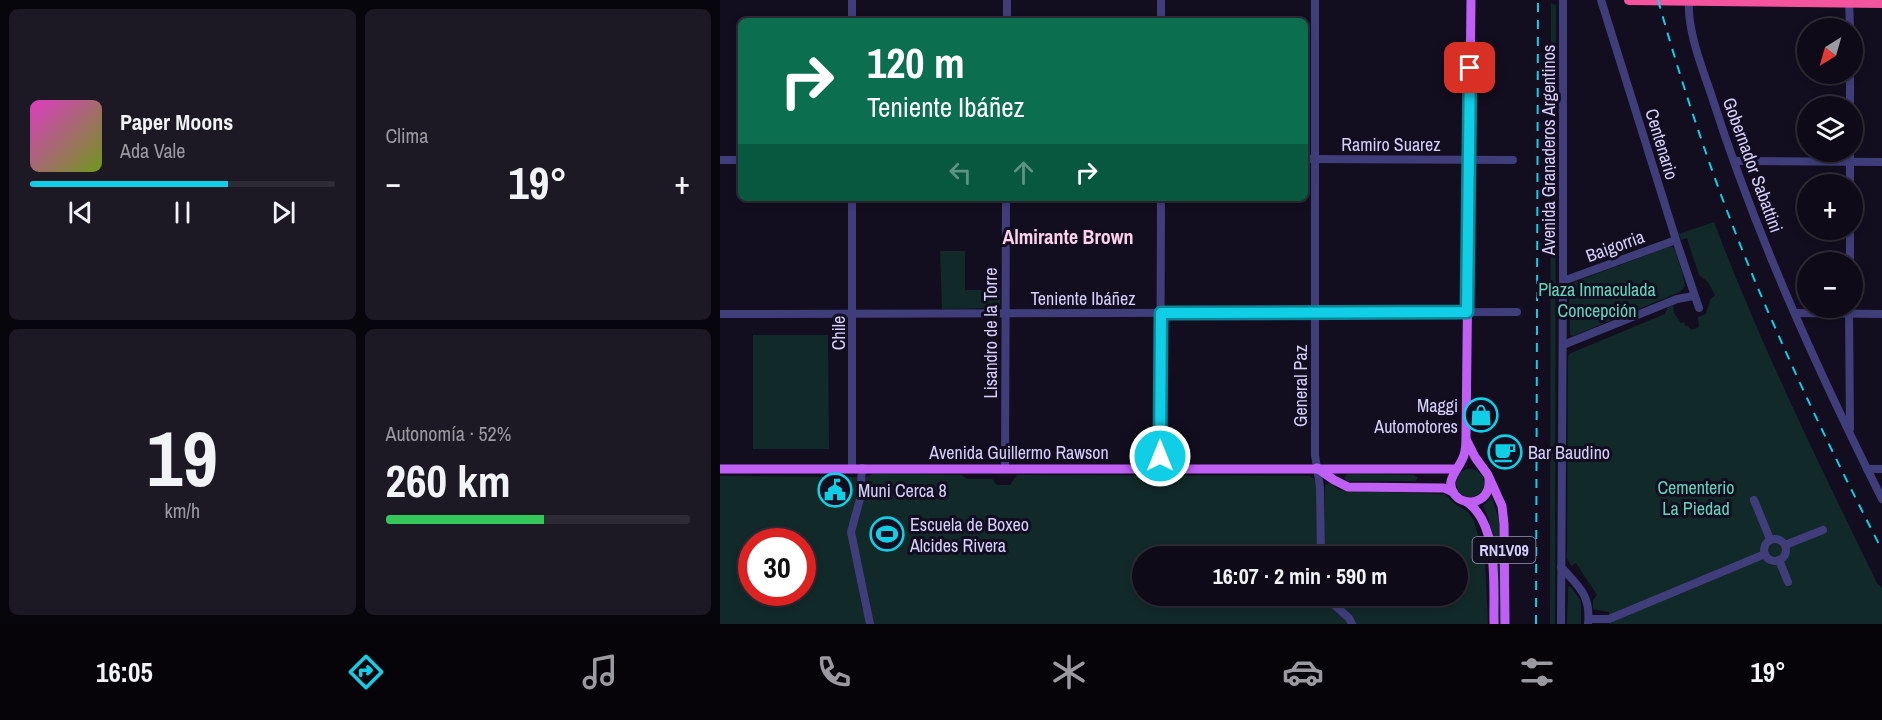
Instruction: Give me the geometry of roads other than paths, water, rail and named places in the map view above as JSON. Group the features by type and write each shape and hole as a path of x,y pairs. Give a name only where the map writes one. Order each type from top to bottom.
{"highway":[{"path":"1629,0 1882,3"}],"main road":[{"name":"RN1V09","path":"1471,0 1466,436 1464,455 1451,479 1453,492 1459,499 1474,507 1480,516 1490,544 1494,624"},
{"name":"RN1V09","path":"1466,436 1471,450 1499,499 1503,513 1505,624"},
{"path":"1456,469 1466,464 1481,467"},
{"name":"Avenida Guillermo Rawson","path":"720,470 857,468 1456,469"},
{"path":"1317,468 1348,487 1444,488 1453,492"},
{"path":"1467,502 1476,501 1484,496 1489,488 1489,479"}],"street":[{"path":"852,0 852,18"},
{"path":"1007,0 1007,18"},
{"path":"1161,0 1161,18"},
{"name":"General Paz","path":"1315,0 1315,455 1320,487 1322,546"},
{"name":"Avenida Granaderos Argentinos","path":"1561,624 1563,0"},
{"name":"Centenario","path":"1601,0 1699,308"},
{"name":"Gobernador Sabattini","path":"1689,1 1688,16 1700,59 1734,161 1795,314 1882,499"},
{"path":"1849,2 1850,18"},
{"name":"Ramiro Suarez","path":"1308,159 1513,160"},
{"path":"720,160 738,160"},
{"path":"1734,161 1882,162"},
{"path":"1850,163 1850,174"},
{"name":"Chile","path":"852,201 857,468 860,499 851,532 870,624"},
{"name":"Lisandro de la Torre","path":"1005,469 1006,201"},
{"path":"1160,468 1161,201"},
{"name":"Baigorria","path":"1563,281 1676,240"},
{"path":"1563,345 1677,299 1694,296"},
{"name":"Teniente Ibáñez","path":"720,314 1517,312"},
{"path":"1863,312 1882,314"},
{"path":"1849,318 1850,433"},
{"path":"1867,469 1882,469"},
{"path":"1754,500 1770,539"},
{"path":"1785,545 1823,530"},
{"path":"1770,539 1777,539 1785,545 1786,552 1779,560 1769,559 1765,554 1764,546 1770,539"},
{"path":"1561,567 1587,599 1588,621 1609,619 1765,554"},
{"path":"1779,560 1788,582"},
{"path":"1335,606 1349,618 1352,624"}],"railway":[{"path":"1536,624 1538,0"},
{"path":"1658,0 1696,123 1740,245 1799,382 1882,550"}],"place":[{"name":"Maggi Automotores","path":"1481,415"},
{"name":"Bar Baudino","path":"1505,452"},
{"name":"Muni Cerca 8","path":"835,490"},
{"name":"Escuela de Boxeo Alcides Rivera","path":"887,534"}],"district":[{"name":"Almirante Brown","path":"1068,236"}],"park label":[{"name":"Plaza Inmaculada Concepción","path":"1597,299"},
{"name":"Cementerio La Piedad","path":"1696,497"}]}
